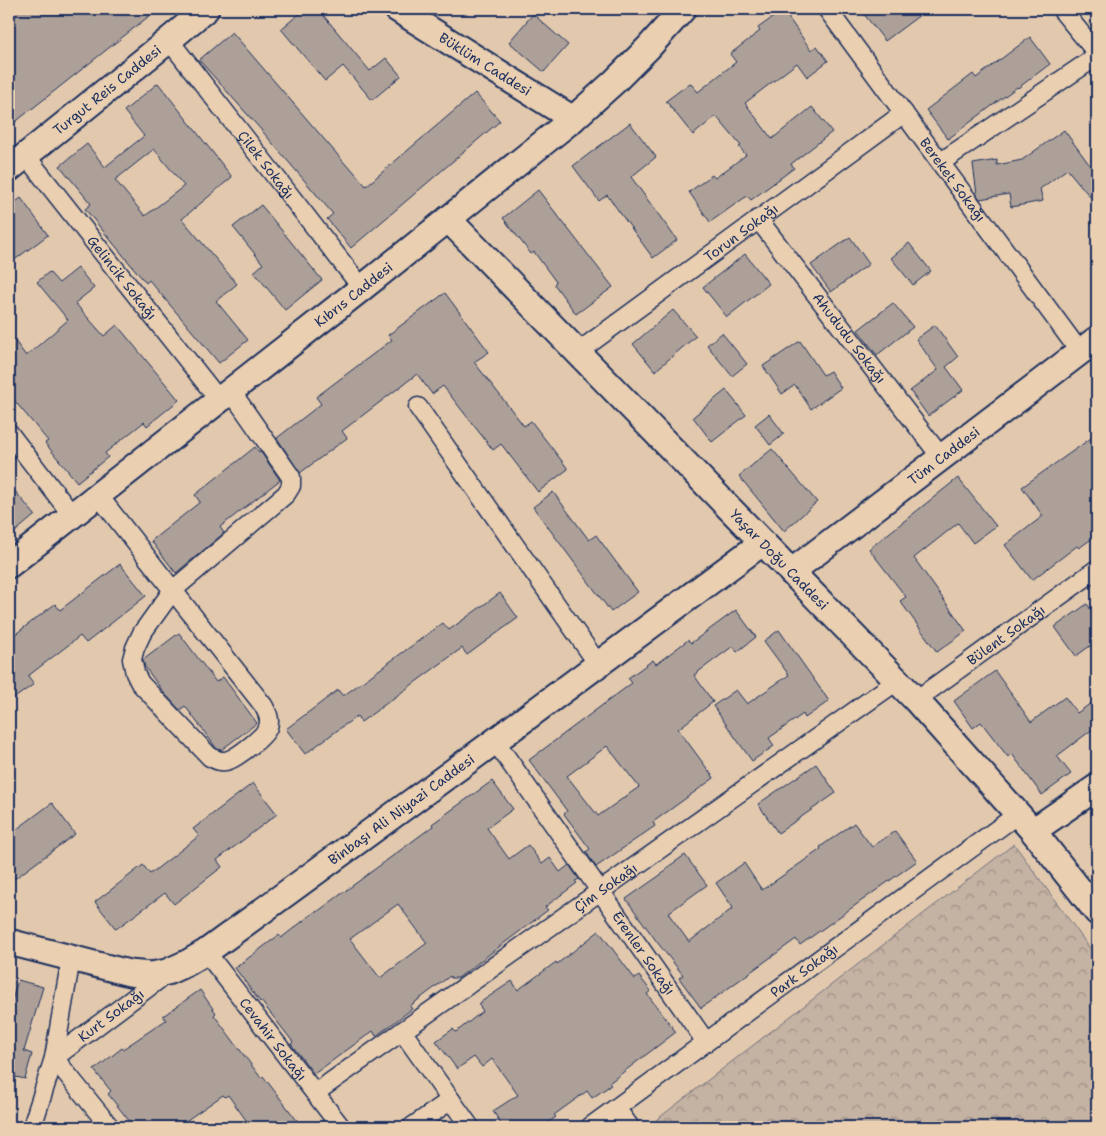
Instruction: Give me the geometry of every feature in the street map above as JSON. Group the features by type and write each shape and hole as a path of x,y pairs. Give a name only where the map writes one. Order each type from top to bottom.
{"street":[{"name":"Turgut Reis Caddesi","path":"17,163 206,9"},
{"name":"Kıbrıs Caddesi","path":"9,565 574,119 648,48 683,9"},
{"name":"Bereket Sokağı","path":"828,9 940,162 1089,346"},
{"path":"940,162 1097,55 1061,9"},
{"name":"Büklüm Caddesi","path":"406,11 574,119"},
{"name":"Çilek Sokağı","path":"169,40 362,288"},
{"name":"Torun Sokağı","path":"578,352 904,113"},
{"name":"Gelincik Sokağı","path":"17,163 225,395 291,477 290,486 286,494 173,590"},
{"name":"Yaşar Doğu Caddesi","path":"448,219 916,700 1026,823 1097,912"},
{"name":"Ahududu Sokağı","path":"758,219 941,457"},
{"name":"Tüm Caddesi","path":"791,572 1089,346"},
{"path":"418,407 598,664"},
{"path":"9,433 72,516"},
{"path":"98,496 173,590 263,705 269,716 268,728 260,738 229,760 219,762 210,757 140,683 135,673 132,659 135,648 142,634 173,590"},
{"name":"Binbaşı Ali Niyazi Caddesi","path":"9,942 129,973 151,975 167,972 187,963 206,952 495,741 762,543"},
{"name":"Bülent Sokağı","path":"916,700 1097,570"},
{"name":"Çim Sokağı","path":"315,1093 897,681"},
{"name":"Erenler Sokağı","path":"495,741 706,1042"},
{"path":"1026,823 1097,787"},
{"name":"Park Sokağı","path":"590,1127 706,1042 1026,823"},
{"name":"Cevahir Sokağı","path":"206,952 342,1127"},
{"name":"Kurt Sokağı","path":"32,1127 54,1058 71,958"},
{"name":"Kurt Sokağı","path":"54,1058 167,972"},
{"path":"402,1031 470,1127"},
{"path":"54,1058 110,1127"},
{"path":"412,1127 451,1100"},
{"path":"616,1108 630,1127"}],"green space":[{"path":"1014,844 1097,958 1097,1127 653,1127 651,1124"}],"building":[{"path":"9,9 158,9 9,127"},
{"path":"305,9 318,9 370,71 386,58 401,76 372,100 343,66 325,81 281,29"},
{"path":"860,9 928,9 885,41"},
{"path":"783,10 811,50 817,46 828,61 807,77 797,63 745,103 772,139 812,107 832,132 791,164 794,168 751,200 747,196 710,222 689,192 712,175 715,178 746,155 739,147 741,146 716,116 693,135 666,101 690,83 698,92 736,62 730,54 760,31 758,28"},
{"path":"533,14 568,45 544,72 509,42"},
{"path":"232,32 366,186 475,93 500,121 351,248 327,219 333,214 199,60"},
{"path":"1030,37 1050,64 948,139 926,110 973,74 976,78"},
{"path":"158,83 232,177 182,219 237,284 216,301 248,340 219,363 149,280 146,283 85,209 91,204 60,166 87,144 105,167 144,136 124,111","holes":["154,149 184,186 145,216 115,180"]},
{"path":"630,123 656,157 631,177 677,240 653,258 607,195 599,201 573,166"},
{"path":"1064,130 1097,175 1097,205 1067,169 1040,189 1043,201 1011,207 1009,194 980,199 977,195 973,164 997,160 997,165 1022,160"},
{"path":"538,190 613,287 576,314 534,252 531,254 503,218"},
{"path":"21,198 48,235 9,264 9,207"},
{"path":"261,205 322,280 285,310 254,272 263,264 233,227"},
{"path":"850,237 869,264 831,292 811,265"},
{"path":"909,243 931,271 913,285 891,258"},
{"path":"745,254 769,284 727,317 703,287"},
{"path":"78,268 94,288 75,303 104,336 117,325 179,400 147,426 144,422 105,453 108,457 77,482 45,443 48,441 9,394 9,333 26,356 68,320 37,282 49,272 59,283"},
{"path":"445,293 489,352 474,362 524,426 531,421 568,469 538,492 501,444 493,450 443,386 432,394 417,374 342,431 347,438 300,473 277,438 321,404 316,397 392,340 388,335"},
{"path":"893,303 913,327 877,355 858,330"},
{"path":"673,310 696,336 655,371 633,344"},
{"path":"935,325 958,357 946,367 963,390 928,416 910,391 938,370 916,339"},
{"path":"722,333 747,364 732,376 707,345"},
{"path":"800,341 823,375 830,371 841,388 811,409 795,385 782,394 763,366"},
{"path":"726,390 746,415 712,442 693,417"},
{"path":"769,414 784,434 770,445 755,425"},
{"path":"1097,434 1097,535 1079,548 1077,546 1032,580 1005,545 1043,516 1022,487"},
{"path":"255,447 260,451 280,480 220,527 224,533 176,573 151,541 200,502 195,495"},
{"path":"772,449 817,502 784,531 739,476"},
{"path":"958,478 996,526 973,543 958,523 914,558 966,631 937,652 900,601 906,597 869,549"},
{"path":"9,484 35,515 9,537"},
{"path":"553,492 589,540 596,535 638,592 611,612 533,507"},
{"path":"120,564 146,596 86,643 80,636 28,676 34,684 9,702 9,639 55,604 60,610"},
{"path":"500,593 518,618 467,655 462,648 361,722 357,716 305,754 286,729 338,690 343,696 443,623 449,630"},
{"path":"1087,604 1097,618 1097,641 1076,656 1055,627"},
{"path":"736,610 756,637 737,652 733,646 694,675 713,702 678,729 714,778 653,822 655,826 596,867 586,852 590,849 564,814 567,811 529,760 632,683 628,678 653,660 656,664 688,640 691,643","holes":["607,746 639,787 598,816 567,776"]},
{"path":"779,630 829,701 805,718 803,714 769,738 774,746 752,761 713,706 736,690 747,704 789,675 764,641"},
{"path":"179,633 216,682 223,677 257,723 221,750 217,749 185,706 180,710 164,693 145,667 143,660"},
{"path":"995,671 1031,722 1065,697 1077,713 1097,699 1097,726 1057,756 1071,774 1042,795 1012,754 1008,757 981,722 973,728 954,701"},
{"path":"816,764 836,793 778,833 758,804"},
{"path":"492,781 513,809 487,828 509,859 528,845 542,864 550,858 560,872 569,865 579,879 575,881 577,883 545,907 548,910 458,978 451,978 450,976 410,1006 412,1009 376,1036 373,1031 314,1074 291,1044 293,1042 235,968 279,935 281,938 317,912 433,826 432,824","holes":["398,904 427,943 380,978 350,939"]},
{"path":"253,783 277,814 217,860 222,867 174,904 165,893 116,929 95,902 143,865 150,874 199,836 193,829"},
{"path":"52,803 75,834 9,883 9,835"},
{"path":"854,823 872,847 895,831 917,861 800,945 796,939 701,1008 679,978 683,975 626,899 685,855 707,885 668,913 689,942 733,908 716,883 744,863 762,890 821,849 820,847"},
{"path":"599,931 635,979 639,976 651,991 647,994 676,1032 609,1083 611,1085 592,1098 587,1091 541,1127 503,1127 493,1111 518,1095 492,1059 482,1067 474,1057 457,1069 436,1041 453,1029 456,1032 483,1011 478,1004 512,981 518,990 556,962 557,964"},
{"path":"18,980 43,987 24,1051 32,1054 25,1079 16,1077 13,1086 9,1086 9,1010"},
{"path":"200,990 216,1013 214,1015 261,1078 263,1076 302,1127 251,1127 228,1095 225,1097 223,1095 187,1120 192,1127 134,1127 108,1094 111,1091 94,1070 122,1048 166,1020 163,1016"}]}
